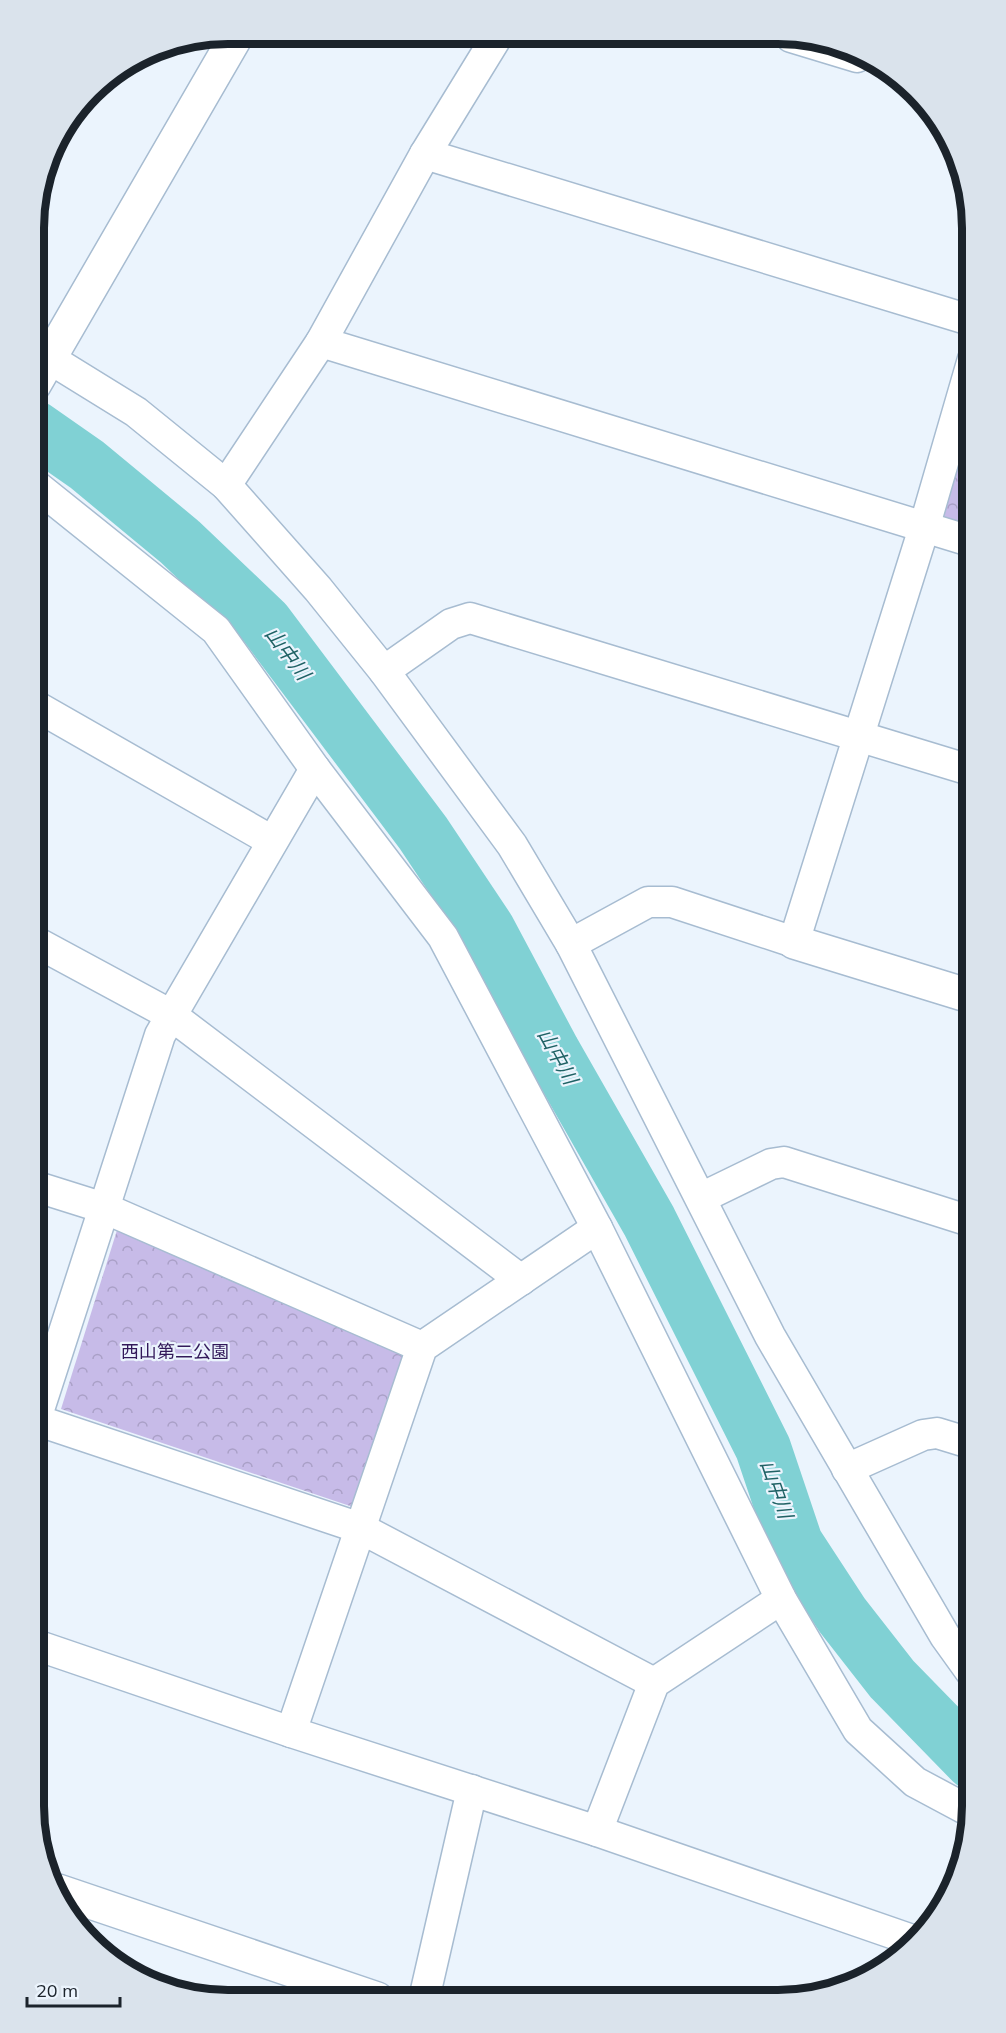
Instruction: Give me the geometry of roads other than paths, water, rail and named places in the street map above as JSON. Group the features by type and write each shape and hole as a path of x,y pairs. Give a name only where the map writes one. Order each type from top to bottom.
{"street":[{"path":"44,360 231,44"},
{"path":"226,486 321,342 425,154 492,44"},
{"path":"425,154 962,318"},
{"path":"321,342 962,539"},
{"path":"44,366 136,412 226,486 303,571 384,671 512,845 571,944 770,1336 945,1636 962,1660"},
{"path":"794,942 924,528 962,397"},
{"path":"44,492 216,630 315,769 443,937 597,1228 781,1599 858,1730 915,1782 962,1807"},
{"path":"384,671 451,624 470,618 962,768"},
{"path":"44,711 272,842"},
{"path":"44,1391 160,1035 315,769"},
{"path":"571,944 648,902 672,902 962,994"},
{"path":"44,946 171,1015 521,1280"},
{"path":"701,1198 771,1164 784,1162 962,1219"},
{"path":"44,1189 104,1208 422,1347"},
{"path":"291,1732 422,1347 597,1228"},
{"path":"44,1425 360,1528 654,1683"},
{"path":"847,1469 923,1435 938,1433 962,1441"},
{"path":"597,1831 654,1683 781,1599"},
{"path":"44,1648 291,1732 597,1831 907,1938"},
{"path":"425,1990 472,1790"},
{"path":"66,1894 350,1990"}],"waterway":[{"name":"山中川","path":"44,435 87,465 180,542 265,623 423,833 487,929 552,1051 649,1221 763,1448 795,1543 842,1615 892,1679 962,1751"}],"park label":[{"name":"西山第二公園","path":"175,1351"}]}
